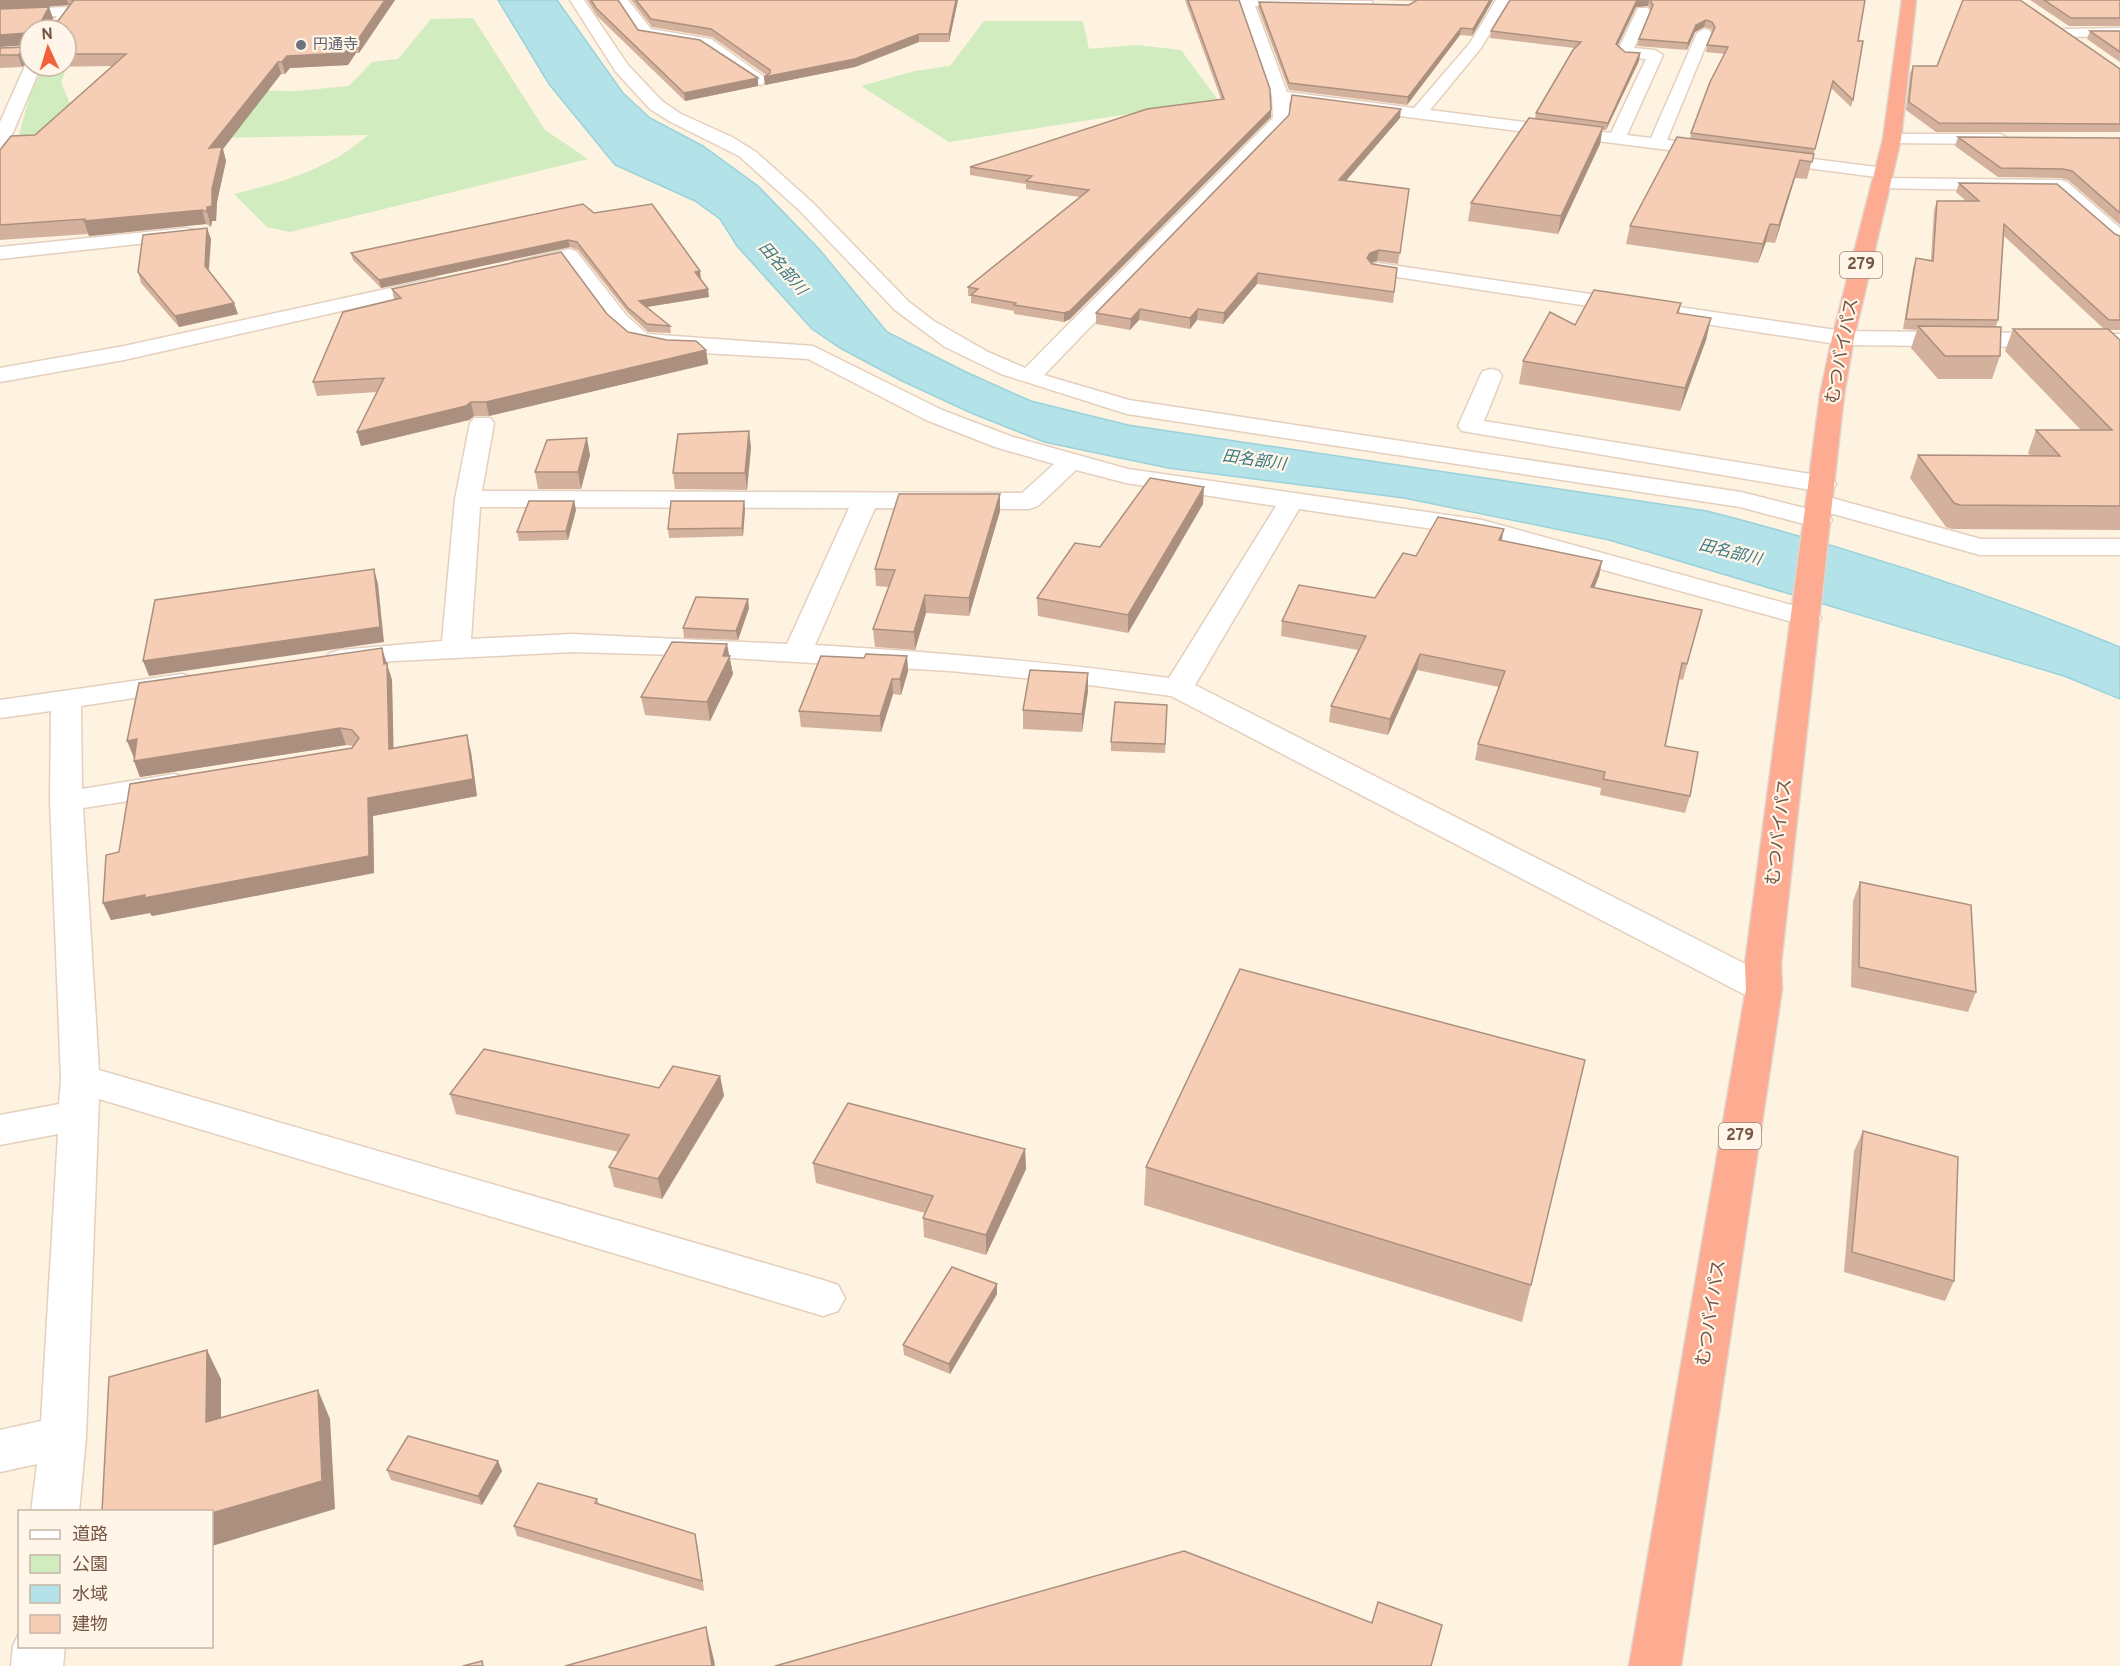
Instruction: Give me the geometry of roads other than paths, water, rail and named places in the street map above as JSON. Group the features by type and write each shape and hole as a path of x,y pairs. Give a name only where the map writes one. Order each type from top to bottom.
{"highway":[{"name":"むつバイパス","path":"1655,1666 1764,989 1763,964 1820,509 1832,395 1843,338 1892,139 1909,0"}],"street":[{"path":"578,0 625,75 657,106 697,130 737,146 784,185 903,306 938,333 975,357 1127,407 1741,500 1820,509"},
{"path":"621,0 646,33 706,42 761,80"},
{"path":"1030,376 1281,119 1280,96 1246,0 1385,4"},
{"path":"1418,114 1476,45 1503,0"},
{"path":"0,14 68,11 63,18"},
{"path":"1617,138 1656,55 1625,52 1643,11"},
{"path":"2083,46 2060,29 2120,32"},
{"path":"1657,143 1704,33"},
{"path":"0,151 0,142 28,78"},
{"path":"1280,96 1742,154 1882,178 2060,186 2120,238"},
{"path":"1892,139 2017,139"},
{"path":"0,253 206,232"},
{"path":"500,270 568,255 619,321 640,339 669,344 813,353 934,415 1005,442 1070,462 1126,476 1482,528 1807,611"},
{"path":"1378,268 1843,338 2120,340"},
{"path":"0,375 124,353 453,280"},
{"path":"1491,376 1470,426 1980,547 2120,547"},
{"path":"456,649 468,500 482,423"},
{"path":"468,500 1029,501 1070,462"},
{"path":"797,653 867,499"},
{"path":"1178,688 1292,500"},
{"path":"308,664 394,652 572,643 950,662 1066,673 1178,688 1764,989"},
{"path":"0,709 207,679"},
{"path":"55,1510 63,1437 80,1097 66,801 66,698"},
{"path":"66,801 206,778"},
{"path":"0,1130 80,1097 823,1298"},
{"path":"0,1451 63,1437"},
{"path":"37,1666 39,1648"}],"water":[{"name":"田名部川","path":"498,0 557,0 623,93 650,118 703,146 758,186 820,250 887,332 966,372 1031,401 1128,425 1707,511 1759,525 1864,555 1967,589 2120,647 2120,699 2064,676 1609,540 1404,498 1168,468 1044,442 971,413 900,380 840,348 812,329 737,246 720,219 695,201 615,165 549,84"}],"place":[{"name":"円通寺","path":"301,45"}]}
